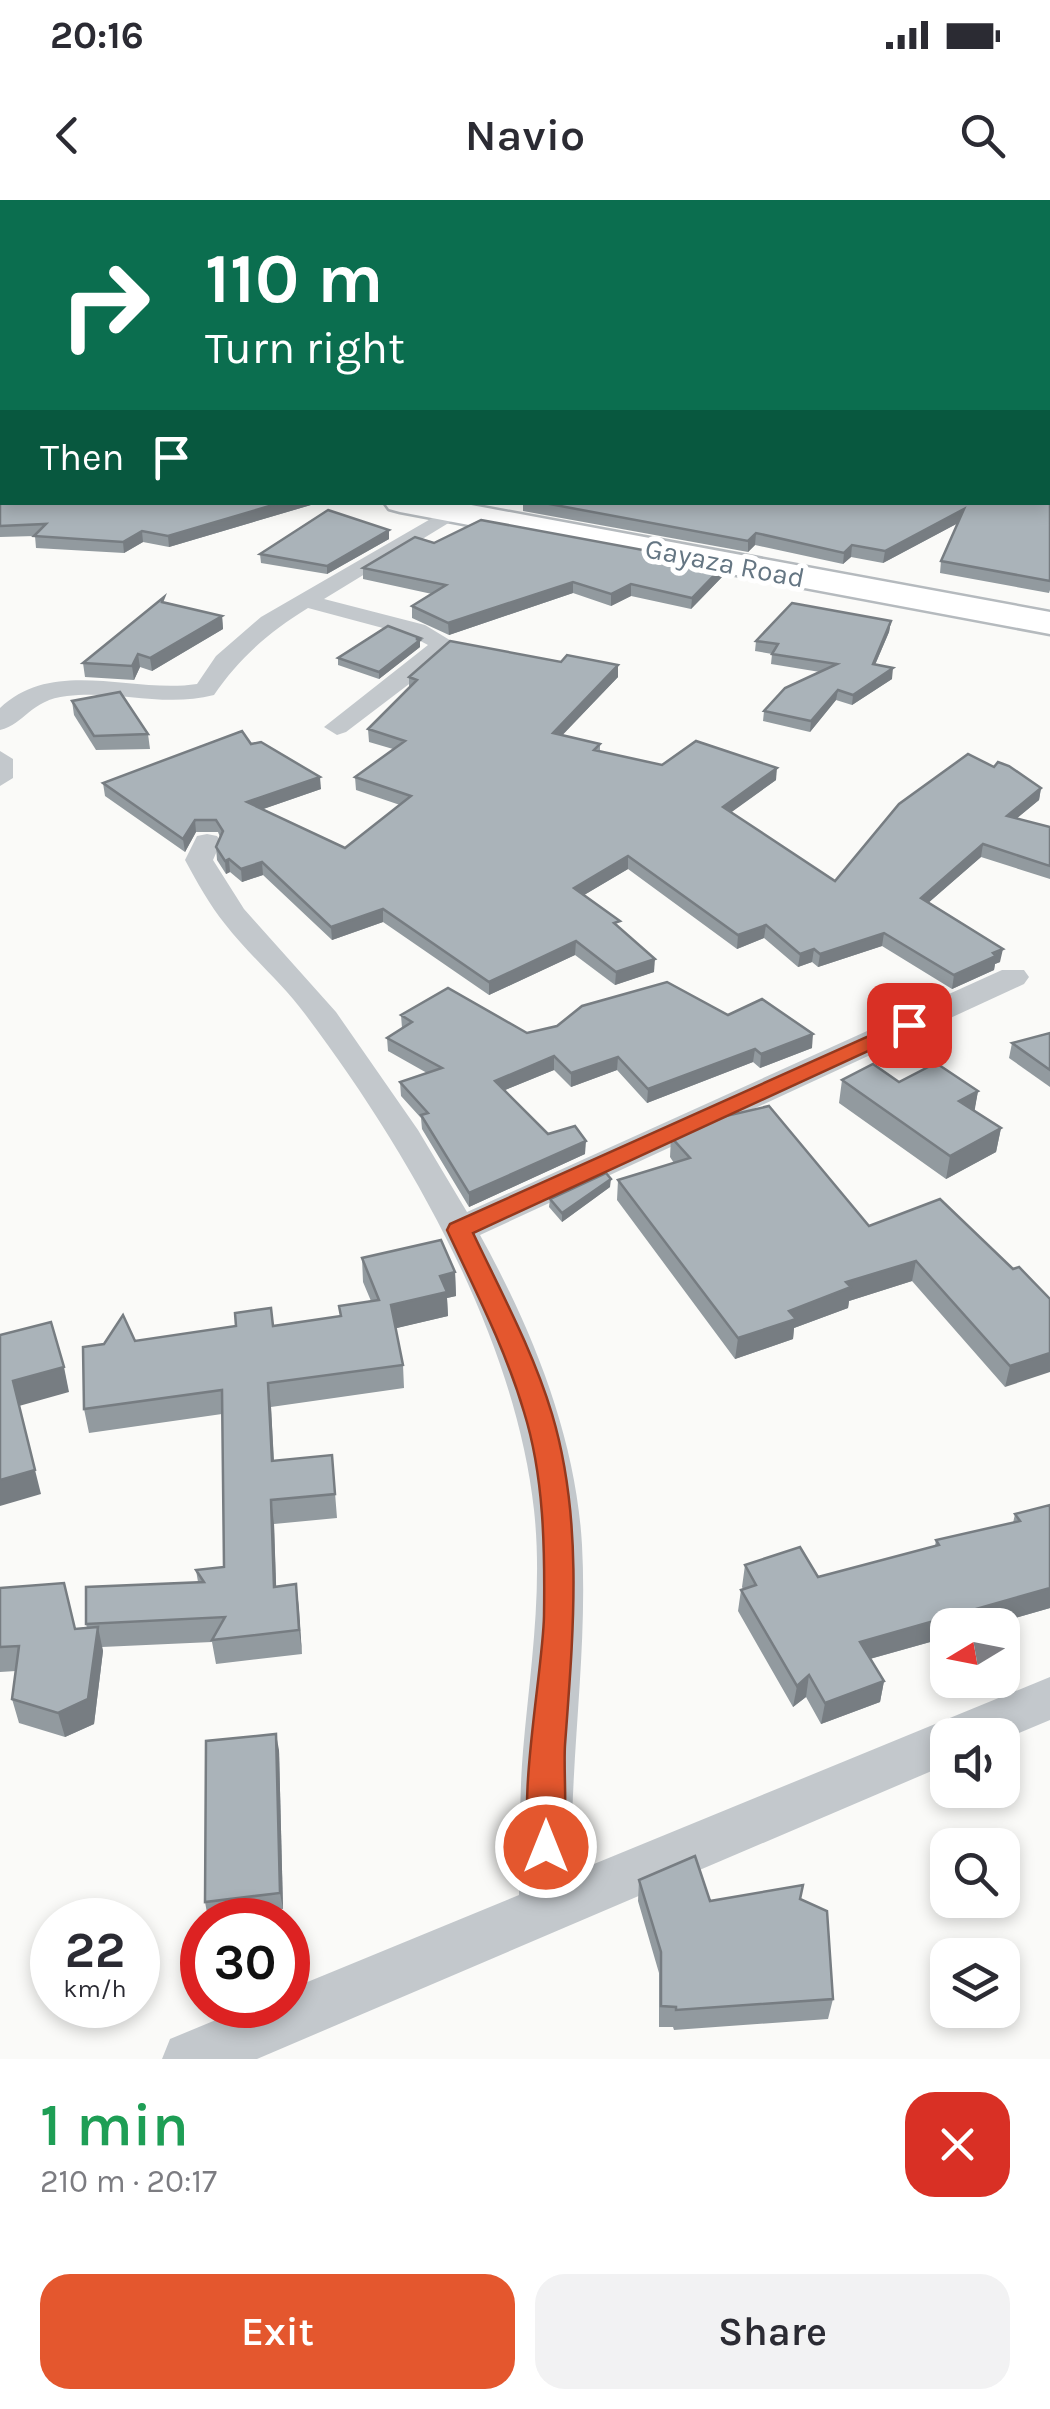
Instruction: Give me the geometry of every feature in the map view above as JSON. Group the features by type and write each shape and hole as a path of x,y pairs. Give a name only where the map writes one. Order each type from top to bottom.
{"main road":[{"name":"Gayaza Road","path":"416,505 1050,623"}],"street":[{"path":"0,722 14,707 34,696 56,691 110,687 178,694 205,690 224,661 269,622 453,512"},
{"path":"303,600 417,630 440,642 434,654 336,726"},
{"path":"0,759 0,778"},
{"path":"207,842 199,860 236,920 324,1016 459,1230 512,1342 539,1415 556,1509 559,1619 546,1787 546,1908"},
{"path":"459,1230 1013,978"},
{"path":"1002,1718 1050,1698"},
{"path":"190,2059 930,1748"}],"building":[{"path":"0,505 273,505 168,536 142,531 123,542 34,536 46,524 0,526"},
{"path":"555,505 1050,505 1050,581 941,561 964,509 885,551 852,545 844,553 756,533 748,541"},
{"path":"328,510 389,530 327,566 260,554"},
{"path":"481,520 724,565 692,598 631,584 611,594 573,582 448,623 412,606 446,585 363,568 415,537 434,543"},
{"path":"164,597 162,602 222,616 150,658 138,654 132,666 83,663"},
{"path":"792,603 891,621 873,664 893,668 853,695 838,690 811,721 764,711 785,688 837,664 772,654 778,644 756,641"},
{"path":"388,626 420,640 379,672 338,658"},
{"path":"450,641 561,662 567,655 618,665 553,733 600,744 594,750 662,765 696,741 777,768 723,807 835,881 899,804 968,754 994,767 998,762 1009,766 1041,788 1007,816 1050,827 1050,866 983,844 921,898 1003,949 954,975 884,933 820,954 814,949 800,954 766,925 738,935 628,856 574,888 620,921 614,923 655,959 616,972 576,941 489,982 383,909 331,927 262,862 241,869 229,859 225,861 216,847 223,831 216,820 195,820 183,839 103,783 242,731 251,744 261,742 320,777 247,802 345,848 411,796 355,777 405,741 368,729 417,680 409,677"},
{"path":"120,692 148,734 94,736 72,701"},
{"path":"667,982 728,1015 762,999 813,1034 761,1054 755,1049 648,1089 618,1057 571,1073 554,1056 495,1081 548,1134 575,1126 586,1141 469,1193 421,1115 428,1113 400,1082 442,1068 387,1038 412,1022 401,1015 448,988 527,1033 557,1026 582,1006"},
{"path":"1050,1033 1050,1070 1012,1043"},
{"path":"936,1063 978,1091 959,1101 1001,1128 950,1156 842,1080 873,1064 899,1082"},
{"path":"769,1106 869,1226 940,1199 1013,1269 1019,1267 1050,1299 1050,1353 1010,1366 916,1261 846,1282 851,1287 789,1311 796,1319 738,1338 618,1180 690,1158 671,1137 692,1130 687,1125"},
{"path":"606,1173 611,1179 562,1213 550,1199"},
{"path":"441,1240 455,1272 440,1276 447,1292 391,1305 403,1365 268,1383 272,1461 332,1455 335,1494 271,1500 274,1587 296,1584 299,1630 212,1640 225,1617 86,1624 86,1587 204,1582 196,1570 224,1567 222,1390 84,1409 83,1347 104,1344 123,1315 135,1341 236,1326 235,1313 271,1308 273,1326 341,1316 339,1306 379,1300 362,1258"},
{"path":"51,1322 64,1367 13,1381 35,1470 0,1480 0,1335"},
{"path":"1050,1505 1050,1588 980,1608 930,1608 930,1622 860,1642 884,1681 825,1703 809,1675 797,1686 741,1590 756,1585 745,1565 800,1547 818,1577 939,1545 936,1540 1020,1521 1015,1514"},
{"path":"64,1583 75,1629 98,1627 88,1699 58,1713 12,1699 19,1646 0,1647 0,1588"},
{"path":"276,1734 280,1893 205,1898 206,1741"},
{"path":"695,1856 710,1901 803,1885 800,1899 827,1911 833,1999 676,2010 661,2006 661,1952 639,1880"}],"route":[{"path":"546,1847 546,1787 559,1619 556,1509 539,1415 512,1342 459,1230 909,1025"}]}
